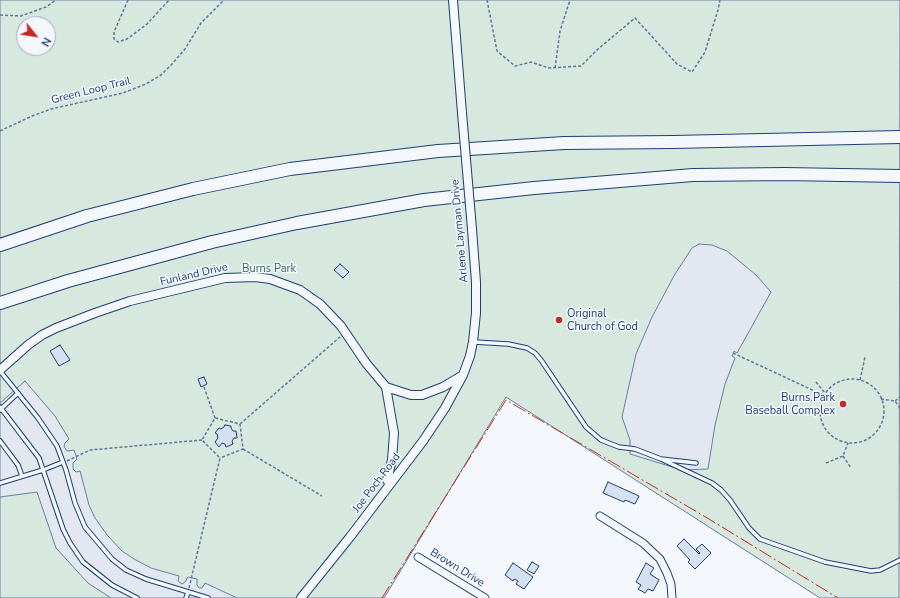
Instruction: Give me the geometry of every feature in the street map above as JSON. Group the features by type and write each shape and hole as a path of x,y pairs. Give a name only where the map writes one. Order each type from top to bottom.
{"highway":[{"path":"0,245 87,216 193,189 290,169 438,151 564,143 900,137"},
{"path":"0,303 68,281 212,242 297,223 424,200 541,187 693,175 785,174 900,176"}],"street":[{"name":"Arlene Layman Drive","path":"453,0 476,282 476,313 473,342 470,356 462,375"},
{"name":"Funland Drive","path":"0,370 28,345 42,335 56,328 130,301 224,278 255,276 270,279 300,290 331,314 386,387 394,433 392,460 387,480 390,484"},
{"path":"386,387 411,395 422,395 443,387 462,375"},
{"name":"Joe Poch Road","path":"301,598 350,537 423,440 441,414 462,375"},
{"path":"600,516 643,543 660,559 671,584 672,598"},
{"name":"Brown Drive","path":"418,557 484,598"}],"lane":[{"path":"473,342 508,344 527,348 535,353 586,427 601,440 619,447 635,450 661,459 712,483 730,500 749,528 760,539 825,562 871,571 880,570 900,560"},
{"path":"0,370 38,418 57,446 64,462 75,503 85,527 112,559 126,570 146,579 208,598"},
{"path":"18,394 0,408 39,458 62,529 70,543 83,562 112,585 137,598"},
{"path":"0,441 18,465 22,476"},
{"path":"661,459 696,463"},
{"path":"0,483 64,462"},
{"path":"186,598 188,592"}],"path":[{"path":"0,15 21,16 46,7 56,0"},
{"path":"128,0 114,32 114,39 118,42 127,39 147,24 169,0"},
{"name":"Green Loop Trail","path":"0,131 51,109 122,92 146,84 161,75 174,63 185,49 201,23 224,0"},
{"path":"487,0 497,51 515,66 532,62 549,68 581,66 598,49 635,18 677,64 692,72 705,52 720,0"},
{"path":"555,68 560,31 570,0"},
{"path":"240,424 346,332"},
{"path":"733,353 822,396"},
{"path":"860,380 865,357"},
{"path":"850,379 860,380 870,385 878,392 884,413 882,423 876,432 868,439 859,443 848,443 838,440 830,435 820,416 822,396 839,382 850,379"},
{"path":"816,382 825,392"},
{"path":"204,387 215,418"},
{"path":"808,401 822,396"},
{"path":"895,401 900,397"},
{"path":"881,399 895,401 900,408"},
{"path":"215,418 240,424"},
{"path":"202,440 215,418"},
{"path":"240,424 243,449"},
{"path":"64,462 90,450 202,440"},
{"path":"202,440 220,458"},
{"path":"826,463 843,456 848,443"},
{"path":"220,458 243,449"},
{"path":"243,449 322,496"},
{"path":"843,456 851,468"},
{"path":"188,592 220,458"}],"green space":[{"name":"Burns Park","path":"0,0 900,0 899,598 820,598 506,397 384,598 0,598"}],"shaded area":[{"path":"699,244 712,245 727,251 756,275 771,292 737,353 734,351 732,356 735,358 725,384 715,425 708,469 682,470 630,454 630,440 622,417 636,354 652,317 675,274 692,248"},
{"path":"25,381 55,416 69,439 64,446 68,451 74,450 77,459 73,463 73,469 76,472 80,471 89,505 95,518 108,536 122,551 151,568 179,576 178,581 182,584 188,577 197,579 197,585 199,588 202,588 205,583 237,598 111,598 88,583 56,548 37,492 0,497 0,403"}],"building":[{"path":"340,264 349,272 343,278 334,270"},
{"path":"60,345 70,360 59,366 50,351"},
{"path":"204,377 207,384 201,387 198,379"},
{"path":"225,425 231,426 233,431 236,431 237,438 234,438 232,441 233,444 226,447 225,444 222,443 219,447 215,442 218,438 217,434 215,433 219,428 221,429"},
{"path":"608,482 639,496 635,504 625,500 624,502 603,493"},
{"path":"684,539 699,554 700,553 696,549 702,544 711,553 695,569 688,562 690,560 677,546"},
{"path":"532,562 539,566 534,574 527,570"},
{"path":"513,563 533,577 524,589 516,584 518,581 514,579 513,581 505,575"},
{"path":"646,563 654,568 650,574 659,580 653,591 648,589 645,593 638,589 641,585 636,582"}],"power":[{"path":"382,598 506,400 709,519 838,598"}],"place":[{"name":"Original Church of God","path":"559,320"},
{"name":"Burns Park Baseball Complex","path":"843,404"}]}
